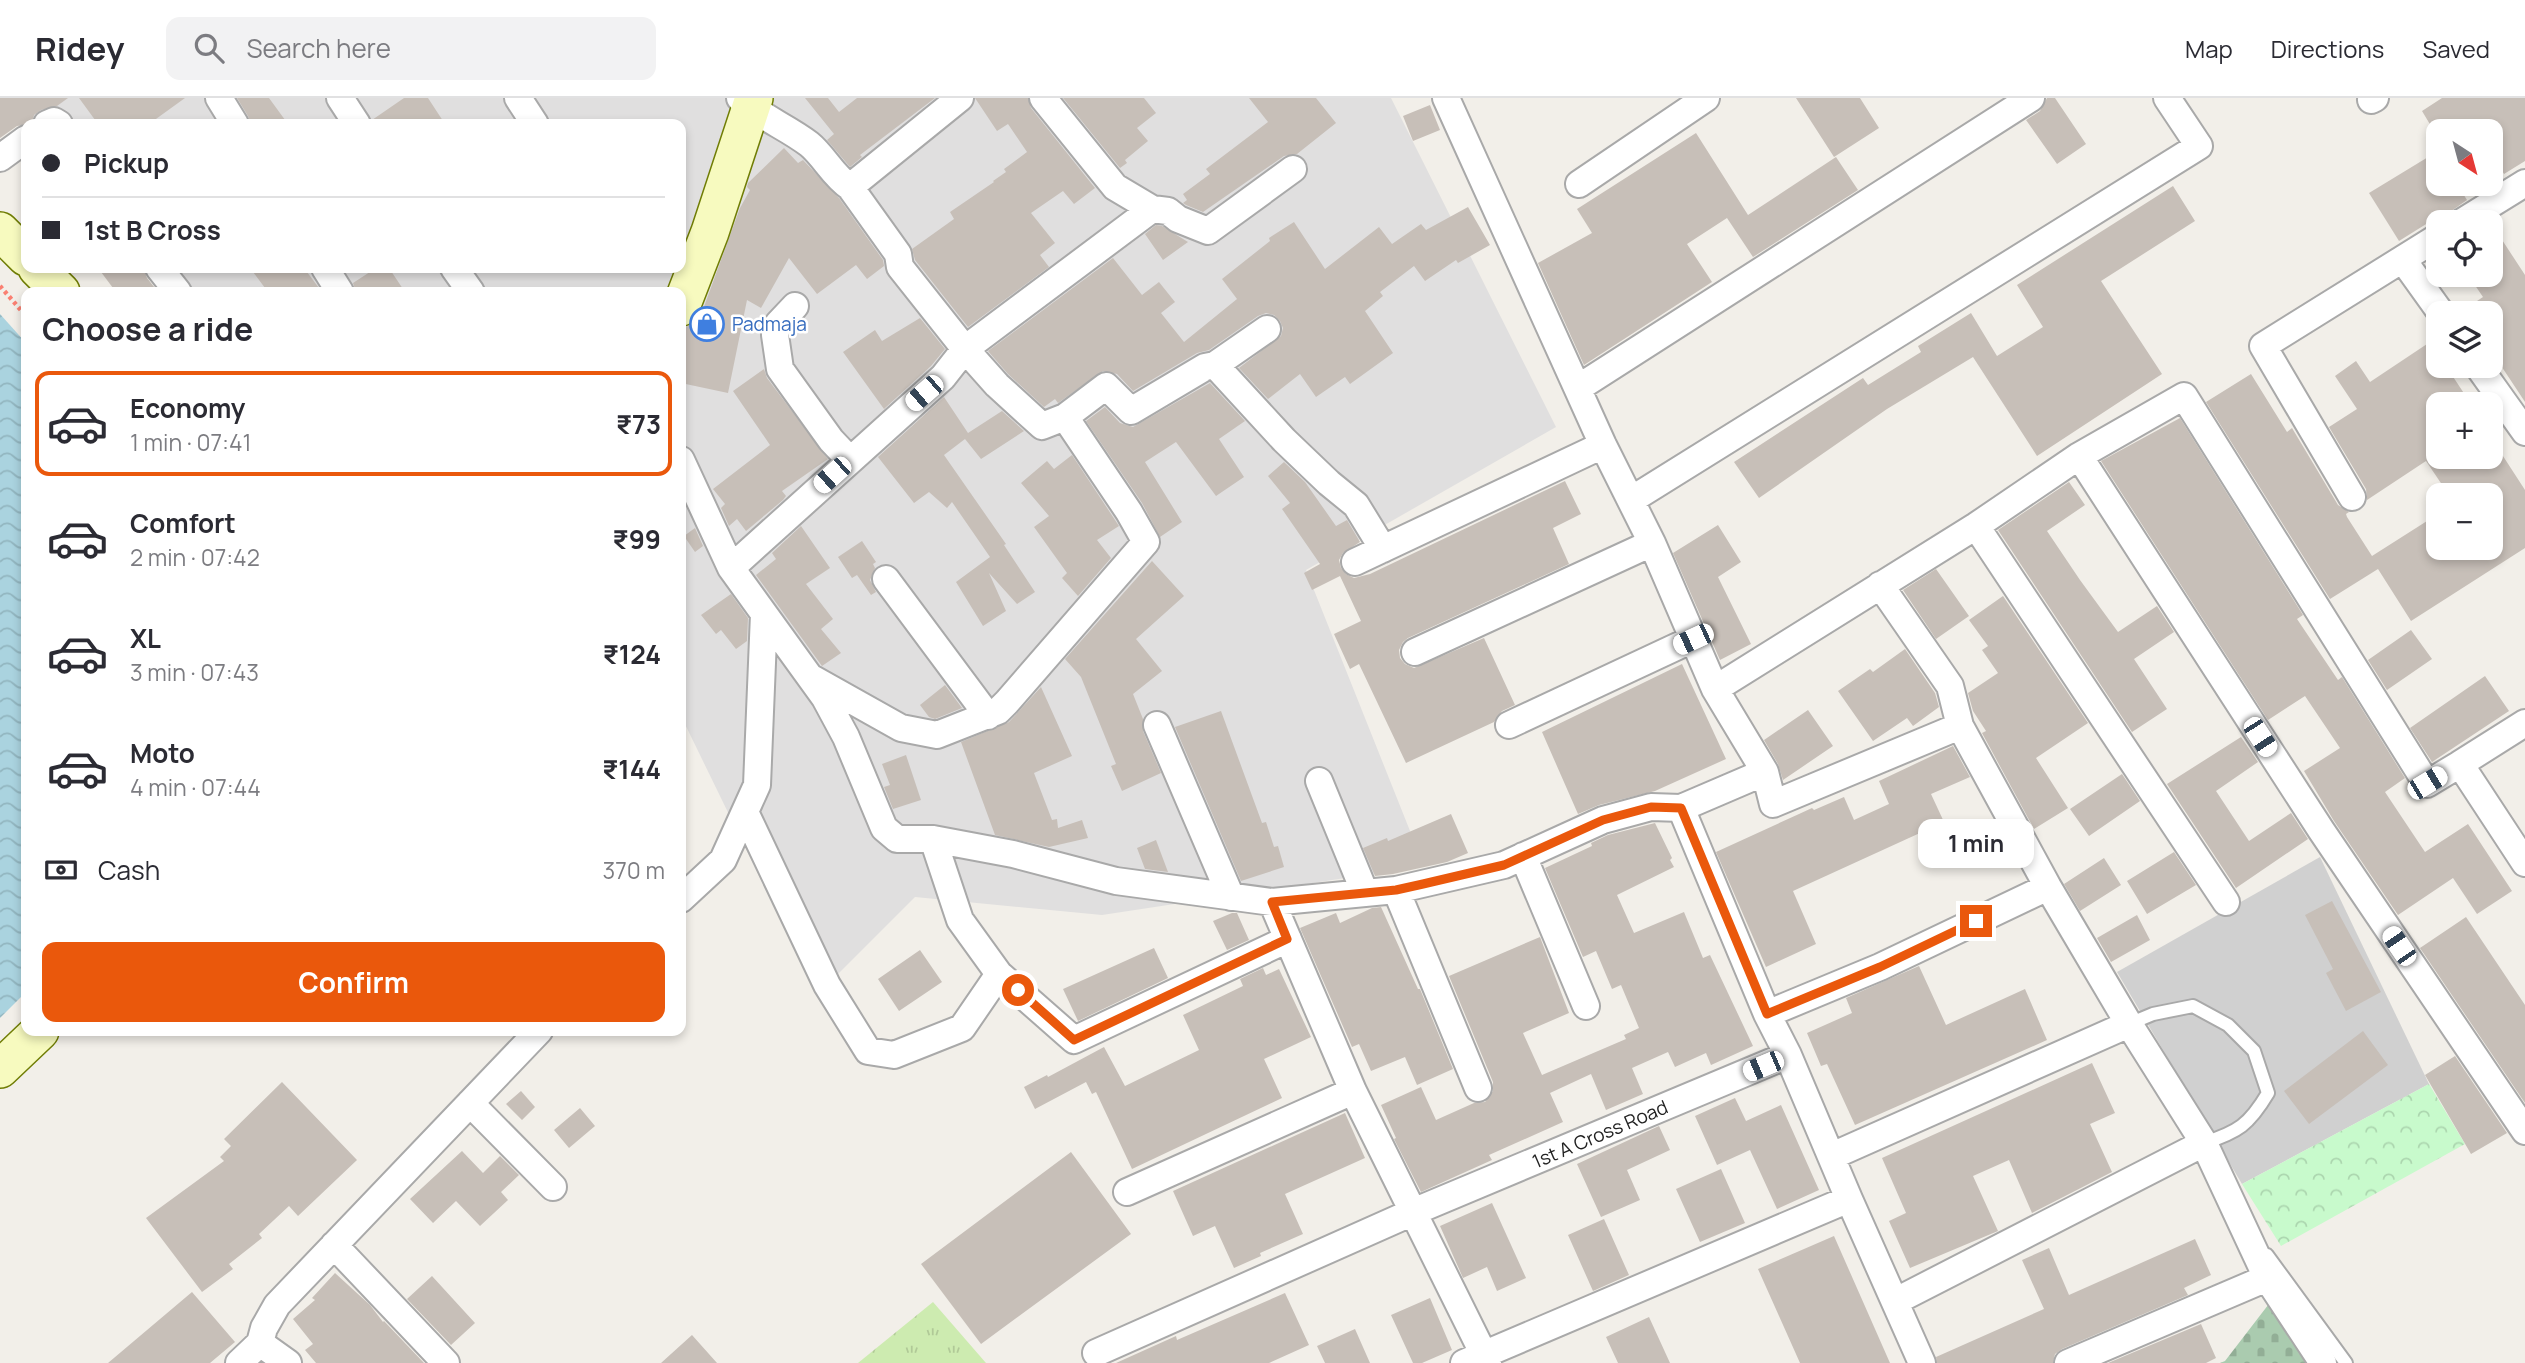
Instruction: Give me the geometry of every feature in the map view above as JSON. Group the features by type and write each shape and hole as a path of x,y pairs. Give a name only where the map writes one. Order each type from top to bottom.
{"street":[{"path":"219,98 232,119"},
{"path":"517,98 532,119"},
{"path":"850,187 960,98"},
{"path":"1044,98 1115,187 1152,209 1168,211 1178,219 1208,231 1293,169"},
{"path":"1446,98 1603,445 1652,543 1715,689 1765,772 1773,804 1960,726"},
{"path":"1578,184 1706,98"},
{"path":"1578,388 2031,98"},
{"path":"1631,500 2199,146 2167,98"},
{"path":"686,294 710,232 749,102 809,144 842,182 850,187 898,254 901,267 965,349 997,385 1042,426 1065,417 1106,386 1131,411 1205,367 1215,365 1267,329"},
{"path":"0,159 21,143"},
{"path":"2481,210 2525,183"},
{"path":"731,568 943,377 965,349 1152,209"},
{"path":"0,231 21,252"},
{"path":"2352,497 2263,346 2426,245"},
{"path":"2403,260 2432,301"},
{"path":"42,273 56,287"},
{"path":"163,273 174,287"},
{"path":"795,306 778,324 775,335 779,369 831,440 849,459"},
{"path":"1215,365 1284,440 1356,505 1383,549"},
{"path":"2487,378 2525,432"},
{"path":"1715,689 1976,526 2079,456 2184,396 2427,783 2525,723"},
{"path":"810,677 901,728 937,735 988,716 1007,702 1146,542 1065,417"},
{"path":"1355,562 1603,445"},
{"path":"2079,456 2321,830 2525,1131"},
{"path":"686,471 731,568 825,698 846,737 884,828 898,839 933,839 1013,854 1116,881 1272,902 1396,890 1504,865 1603,820 1651,807 1681,808 1765,772"},
{"path":"1976,526 2226,902"},
{"path":"1415,652 1652,543"},
{"path":"886,579 988,716"},
{"path":"1880,585 1950,686 1960,726 2048,887 2129,1024 2204,1143 2267,1278 2323,1363"},
{"path":"686,894 723,860 757,785 764,614"},
{"path":"1509,725 1693,639"},
{"path":"1157,725 1231,897"},
{"path":"2460,764 2525,863"},
{"path":"1319,781 1365,893"},
{"path":"1681,808 1767,1014 1788,1055 1922,1363"},
{"path":"745,812 827,985 868,1051 894,1055 961,1028 999,974"},
{"path":"933,839 960,920 999,974 1074,1040 1287,939"},
{"path":"1523,856 1586,1006"},
{"path":"1767,1014 1880,967 2048,887"},
{"path":"1396,890 1478,1088"},
{"path":"1272,902 1353,1091 1413,1212 1478,1360 1849,1199"},
{"path":"1832,1156 2129,1024"},
{"path":"239,1363 334,1245 534,1036"},
{"path":"0,1069 34,1037"},
{"name":"1st A Cross Road","path":"1096,1353 1413,1212 1788,1055"},
{"path":"1128,1192 1353,1091"},
{"path":"470,1103 553,1187"},
{"path":"1896,1301 2204,1143"},
{"path":"334,1245 446,1363"},
{"path":"2068,1363 2267,1278"},
{"path":"267,1326 288,1363"}],"lane":[{"path":"2129,1024 2153,1014 2193,1006 2228,1025 2254,1051 2267,1093 2254,1117 2234,1134 2204,1143"},
{"path":"2247,1235 2268,1256 2346,1363"}],"path":[{"path":"0,286 21,310"}],"shaded area":[{"path":"5,98 1391,98 1556,427 1306,570 1424,866 1102,915 915,897 817,995 686,726 686,287 160,287 148,273 686,273 686,119 21,119"},
{"path":"2320,857 2429,1084 2242,1184 2117,972"}],"green space":[{"path":"2429,1084 2465,1144 2281,1246 2242,1184"},
{"path":"2275,1296 2317,1363 2220,1363 2225,1361"},
{"path":"933,1302 986,1363 858,1363"}],"water":[{"path":"0,314 21,337 21,997 0,1018"}],"building":[{"path":"0,98 68,98 57,106 41,110 33,119 21,119 21,125 0,138"},
{"path":"79,98 185,98 156,119 94,119"},
{"path":"237,98 269,98 284,119 249,119"},
{"path":"404,98 428,98 442,119 373,119"},
{"path":"805,98 828,98 839,112 857,98 935,98 860,155 862,157 850,167 827,140 834,134"},
{"path":"975,98 1028,98 1031,108 1095,188 1074,204 1063,191 1031,213 1055,243 1040,255 1049,267 968,327 915,260 912,249 954,219 950,212 994,182 1006,172 1004,169 1027,152 1008,124 997,131"},
{"path":"1063,98 1144,98 1156,113 1137,128 1148,141 1125,160 1127,163 1120,168"},
{"path":"1249,98 1316,98 1336,123 1297,154 1284,156 1203,212 1186,205 1183,203 1187,200 1183,194 1210,174 1206,169 1268,122"},
{"path":"1796,98 1860,98 1879,128 1834,157"},
{"path":"2047,98 2055,98 2086,144 2057,164 2026,120 2040,111"},
{"path":"2442,98 2525,98 2525,161 2503,172 2503,119 2427,119 2422,111"},
{"path":"1430,105 1440,130 1413,141 1403,116"},
{"path":"1696,133 1748,215 1836,157 1858,190 1753,257 1727,218 1687,244 1712,282 1584,365 1538,263 1592,233 1577,209"},
{"path":"784,148 798,163 803,160 839,198 883,260 884,266 867,279 856,265 817,294 789,258 761,308 747,300 728,393 686,384 686,327 694,324 701,315 740,208 750,190 748,183"},
{"path":"2426,158 2426,196 2464,196 2467,200 2453,210 2426,210 2426,224 2399,241 2369,193"},
{"path":"2173,186 2195,221 2101,281 2162,374 2037,456 1973,357 1887,409 1759,498 1734,462 1863,378 1868,385 1921,352 1918,346 1971,313 1997,356 2043,327 2017,285"},
{"path":"1468,207 1490,245 1458,263 1456,260 1425,281 1414,266 1380,292 1383,296 1365,311 1393,353 1350,384 1345,377 1316,397 1300,374 1268,399 1239,368 1281,336 1283,328 1280,321 1274,315 1266,313 1209,350 1197,353 1133,391 1117,374 1103,371 1058,403 1055,399 1044,407 1008,374 988,351 1113,258 1142,295 1159,282 1175,302 1161,313 1184,342 1237,299 1222,279 1270,241 1269,238 1294,222 1325,269 1379,227 1392,244 1421,224 1426,230"},
{"path":"1156,225 1188,242 1163,260 1145,234"},
{"path":"2503,241 2525,275 2525,402 2503,369 2503,301 2477,301 2483,297 2476,287 2503,287"},
{"path":"102,273 146,273 154,287 112,287"},
{"path":"254,273 308,273 318,287 264,287"},
{"path":"368,273 392,273 402,287 354,287 353,283"},
{"path":"920,318 945,349 931,366 884,409 843,352 875,330 882,341"},
{"path":"2426,345 2426,378 2454,378 2463,392 2426,392 2426,461 2367,500 2366,489 2329,427 2357,409 2335,376 2356,361 2370,382"},
{"path":"764,369 767,378 828,459 782,491 786,496 783,500 746,531 737,519 729,526 721,508 725,504 713,489 770,445 733,391"},
{"path":"2251,374 2287,432 2292,428 2338,505 2349,512 2347,517 2372,556 2426,522 2426,560 2503,560 2503,483 2441,483 2431,469 2503,469 2503,456 2525,490 2525,548 2411,621 2378,569 2330,599 2206,402"},
{"path":"1210,383 1245,421 1219,439 1244,477 1216,496 1176,442 1145,462 1182,522 1160,537 1142,503 1086,421 1105,407 1120,423 1133,427"},
{"path":"944,397 968,433 1002,411 1024,431 981,459 965,439 944,455 1006,544 1004,545 1035,592 1017,604 989,573 1006,611 983,626 956,582 990,557 952,502 947,508 929,492 914,503 878,457"},
{"path":"2180,418 2303,615 2297,619 2338,680 2342,677 2405,778 2385,792 2425,852 2468,824 2512,891 2477,914 2453,878 2398,915 2334,821 2304,771 2340,748 2305,696 2268,720 2101,461"},
{"path":"1072,455 1119,526 1097,540 1111,558 1078,596 1062,578 1067,573 1034,527 1049,516 1021,483 1047,461 1054,469"},
{"path":"1284,462 1305,482 1336,526 1347,520 1360,542 1343,553 1339,560 1346,574 1354,578 1370,574 1565,481 1581,514 1553,528 1569,564 1408,638 1399,650 1400,658 1405,664 1414,668 1484,638 1515,705 1502,711 1494,722 1406,763 1359,664 1350,669 1334,634 1361,621 1340,576 1312,590 1304,573 1320,564 1282,509 1290,503 1268,476"},
{"path":"2069,482 2085,505 2047,531 2080,580 2118,632 2157,606 2174,632 2134,659 2167,709 2132,732 1998,530"},
{"path":"1718,525 1741,562 1718,577 1751,644 1720,660 1673,553"},
{"path":"801,526 830,568 806,584 833,619 821,629 841,653 822,666 756,575 776,559 772,553"},
{"path":"695,528 703,546 695,552 686,535"},
{"path":"862,541 876,562 873,564 875,568 870,580 876,592 871,595 857,575 852,578 838,557"},
{"path":"1152,561 1184,596 1136,639 1162,671 1133,694 1143,719 1143,731 1161,773 1122,791 1111,766 1116,764 1081,677 1065,659"},
{"path":"1936,569 1969,616 1936,639 1903,590"},
{"path":"731,594 748,618 747,641 736,649 721,630 716,634 701,615"},
{"path":"2003,596 2088,723 2036,758 2068,808 2034,829 1982,733 1986,731 1973,711 1968,693 1998,673 1982,650 1988,646 1969,620"},
{"path":"2411,630 2432,659 2387,690 2368,660"},
{"path":"1905,649 1935,693 1939,707 1913,726 1907,718 1873,741 1838,691 1870,669 1873,672"},
{"path":"1682,664 1726,759 1655,791 1599,805 1578,814 1542,732"},
{"path":"2485,676 2509,711 2432,762 2410,728"},
{"path":"945,685 962,708 935,719 929,717 920,705"},
{"path":"1041,687 1072,756 1034,773 1052,820 1057,819 1058,828 1082,820 1088,838 1049,847 995,835 961,742 1009,722"},
{"path":"1808,710 1833,746 1783,780 1778,764 1764,740"},
{"path":"1221,711 1262,823 1266,822 1274,847 1278,846 1284,867 1241,881 1175,727"},
{"path":"2241,737 2258,762 2216,791 2249,841 2291,813 2308,839 2236,888 2167,784"},
{"path":"1953,746 1970,777 1931,794 1944,822 1793,891 1816,944 1766,967 1716,852 1812,808 1814,810 1844,797 1854,820 1889,804 1879,781"},
{"path":"906,755 921,800 893,809 884,787 890,785 882,764"},
{"path":"2122,774 2140,801 2089,836 2070,809"},
{"path":"1451,814 1468,853 1447,862 1375,876 1363,848 1387,838 1388,841"},
{"path":"1655,823 1674,867 1617,895 1634,933 1684,912 1703,958 1710,955 1753,1046 1711,1065 1706,1053 1675,1067 1668,1052 1632,1068 1643,1094 1606,1110 1591,1074 1550,1093 1563,1122 1489,1155 1492,1160 1421,1192 1394,1139 1396,1138 1381,1105 1421,1087 1436,1120 1474,1103 1485,1102 1493,1091 1493,1082 1449,976 1540,937 1569,1013 1523,1033 1542,1075 1626,1039 1624,1035 1639,1028 1621,985 1612,989 1596,951 1583,957 1545,868 1592,846 1591,843 1608,835"},
{"path":"1156,840 1168,872 1145,869 1137,848"},
{"path":"2174,852 2196,885 2147,914 2127,881"},
{"path":"2104,858 2121,885 2080,911 2064,884"},
{"path":"2332,901 2381,992 2346,1011 2326,973 2333,969 2305,915"},
{"path":"1381,907 1420,989 1453,1069 1417,1085 1405,1057 1371,1071 1359,1044 1352,1047 1300,928 1336,913 1340,923 1372,908"},
{"path":"1237,913 1249,940 1227,950 1213,921"},
{"path":"2137,915 2150,940 2111,962 2097,938"},
{"path":"2466,917 2525,1005 2525,1103 2420,948"},
{"path":"1154,948 1168,978 1078,1021 1063,989"},
{"path":"920,950 942,982 899,1011 878,979"},
{"path":"1919,966 1946,1025 2025,989 2047,1040 1855,1125 1827,1064 1821,1066 1807,1033 1852,1013 1846,998"},
{"path":"1263,968 1266,975 1279,969 1311,1037 1264,1059 1282,1098 1132,1169 1096,1092 1092,1094 1086,1082 1035,1109 1024,1087 1104,1047 1125,1086 1199,1050 1183,1015 1243,986 1240,979"},
{"path":"2363,1031 2388,1065 2309,1124 2284,1091"},
{"path":"2455,1056 2507,1133 2471,1154 2425,1075"},
{"path":"2092,1063 2115,1113 2090,1124 2112,1172 2032,1213 2009,1160 1973,1176 1998,1231 1910,1268 1889,1221 1906,1213 1882,1158"},
{"path":"282,1082 357,1160 298,1216 289,1206 259,1234 262,1238 229,1264 233,1269 202,1292 146,1218 224,1161 220,1157 231,1146 224,1139"},
{"path":"521,1091 535,1107 522,1120 506,1104"},
{"path":"1735,1098 1746,1121 1781,1105 1819,1190 1777,1209 1750,1150 1717,1165 1695,1116"},
{"path":"580,1108 595,1126 569,1148 554,1130"},
{"path":"1345,1113 1365,1158 1285,1194 1303,1234 1234,1268 1215,1226 1193,1236 1173,1191"},
{"path":"1659,1126 1670,1150 1627,1170 1640,1200 1601,1217 1577,1164"},
{"path":"462,1151 483,1173 500,1156 519,1175 501,1192 508,1200 480,1226 456,1201 433,1223 410,1199"},
{"path":"1071,1152 1131,1234 981,1344 921,1264"},
{"path":"1721,1169 1745,1223 1700,1242 1676,1189"},
{"path":"1492,1203 1526,1278 1497,1291 1487,1267 1463,1278 1440,1226"},
{"path":"1604,1219 1629,1275 1593,1291 1568,1235"},
{"path":"1834,1236 1890,1363 1800,1363 1758,1269"},
{"path":"2195,1239 2211,1275 2184,1288 2188,1295 2062,1349 2055,1354 2053,1363 1937,1363 1936,1357 2044,1309 2022,1260 2049,1248 2069,1295"},
{"path":"335,1273 370,1305 424,1363 316,1363 305,1350 313,1344 293,1319 315,1300 312,1298"},
{"path":"432,1276 475,1323 451,1345 407,1299"},
{"path":"192,1292 235,1342 210,1363 108,1363"},
{"path":"1285,1293 1309,1345 1269,1363 1116,1363 1176,1336 1177,1340"},
{"path":"1430,1298 1452,1350 1422,1363 1413,1363 1391,1315"},
{"path":"1649,1317 1670,1363 1618,1363 1606,1337"},
{"path":"2201,1324 2216,1358 2206,1363 2108,1363"},
{"path":"1355,1329 1370,1363 1325,1363 1317,1346"},
{"path":"692,1335 717,1363 661,1363"}],"place":[{"name":"Padmaja","path":"707,324"}],"route":[{"path":"1018,990 1074,1040 1287,939 1272,902 1396,890 1504,865 1603,820 1651,807 1681,808 1767,1014 1880,967 1976,921"}]}
